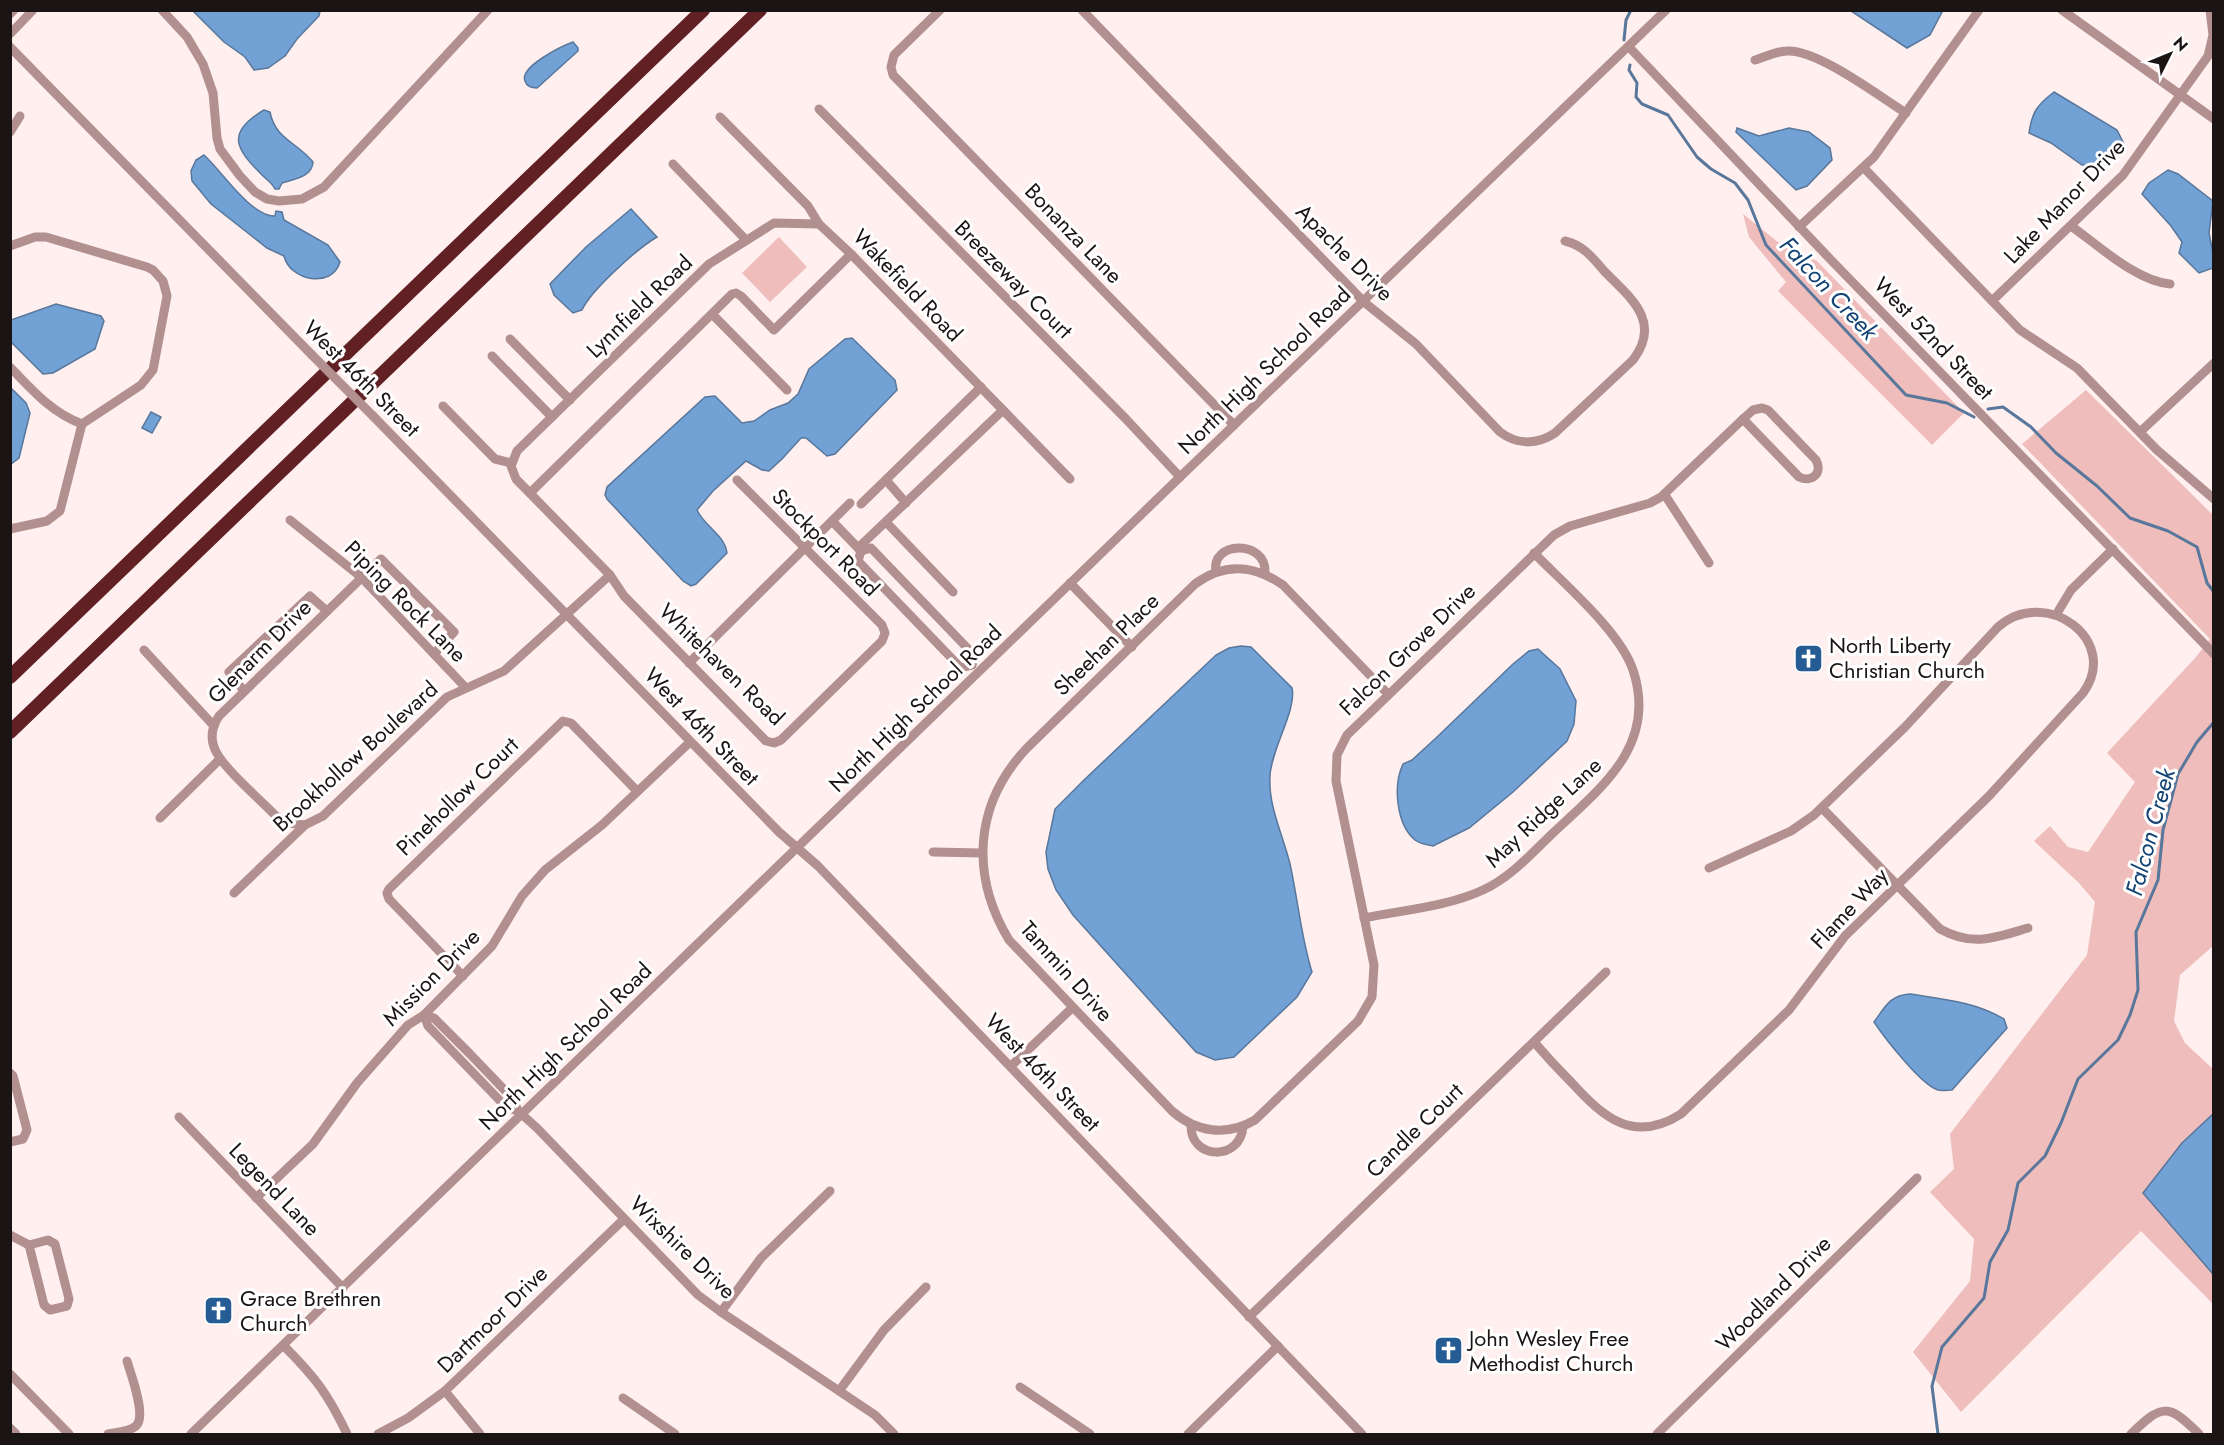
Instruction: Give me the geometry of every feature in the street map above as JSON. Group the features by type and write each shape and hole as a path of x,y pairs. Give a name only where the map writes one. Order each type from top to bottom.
{"highway":[{"path":"10,677 703,10"},
{"path":"10,732 760,10"}],"street":[{"path":"10,14 14,10"},
{"path":"10,34 33,10"},
{"path":"162,10 187,37 198,53 213,93 220,149 255,192 267,199 283,201 302,199 324,187 488,10"},
{"name":"Bonanza Lane","path":"940,10 897,52 891,66 892,73 1234,425"},
{"name":"Apache Drive","path":"1082,10 1364,302 1416,344 1503,435 1525,442 1545,439 1563,426 1632,360 1639,350 1644,331 1640,311 1634,301 1580,246 1565,241"},
{"name":"North High School Road","path":"191,1434 284,1346 520,1113 798,848 1666,10"},
{"path":"1799,227 1844,183 1864,168 1979,10"},
{"path":"2062,10 2214,119"},
{"name":"Lake Manor Drive","path":"1992,301 2123,175 2204,61 2210,49 2213,28 2210,10"},
{"name":"West 46th Street","path":"10,47 690,742 779,832 818,866 1362,1434"},
{"name":"West 52nd Street","path":"1629,47 1799,227 2214,654"},
{"path":"1755,60 1786,51 1810,56 1830,65 1906,113"},
{"name":"Breezeway Court","path":"819,110 1126,419 1180,477"},
{"path":"10,132 20,116"},
{"name":"Wakefield Road","path":"720,117 808,206 819,224 1070,479"},
{"path":"673,164 746,240"},
{"path":"1864,168 2020,330 2077,368 2157,450 2214,499"},
{"name":"Lynnfield Road","path":"512,463 517,452 710,264 775,223 819,224"},
{"path":"2071,226 2132,270 2153,280 2170,284"},
{"path":"10,246 35,237 46,237 147,267 153,270 165,286 166,299 153,370 141,385 82,424 60,511 47,521 10,529"},
{"path":"530,493 732,294 736,293 774,330 851,254"},
{"path":"712,314 787,390"},
{"path":"510,339 570,400"},
{"path":"492,356 552,417"},
{"path":"2140,432 2214,363"},
{"path":"10,367 54,410 82,424"},
{"path":"861,504 981,387"},
{"path":"442,406 495,459 512,463"},
{"path":"1755,409 1768,410 1816,460 1819,467 1816,476 1807,480 1799,477 1743,419 1755,409"},
{"path":"972,664 961,668 858,561 859,549 1003,410"},
{"name":"Falcon Grove Drive","path":"1243,1126 1240,1139 1233,1147 1216,1152 1198,1145 1191,1133 1191,1125 1221,1131 1243,1126 1262,1115 1355,1025 1364,1014 1371,997 1375,974 1336,781 1336,760 1347,735 1549,539 1564,528 1653,501 1665,495 1743,419"},
{"name":"Whitehaven Road","path":"512,463 512,471 516,479 610,575 624,596 766,741 774,743 781,740 882,641 885,633"},
{"name":"Stockport Road","path":"737,480 882,625 885,633"},
{"path":"886,480 906,502"},
{"path":"1665,495 1709,563"},
{"path":"689,663 850,503"},
{"name":"Piping Rock Lane","path":"290,520 361,578 466,688"},
{"path":"832,521 859,549"},
{"path":"886,522 953,592"},
{"path":"859,549 871,548 974,655 972,664"},
{"name":"Sheehan Place","path":"1026,749 1195,584 1216,572 1232,568 1265,572 1262,559 1252,551 1241,548 1225,552 1217,559 1216,572"},
{"path":"1709,867 1791,831 1822,808 1912,720 2003,622 2015,615 2032,611 2056,615 2071,590 2113,549"},
{"name":"May Ridge Lane","path":"1364,918 1469,896 1486,889 1512,872 1616,771 1633,740 1639,709 1638,692 1633,670 1618,641 1534,553"},
{"name":"Glenarm Drive","path":"220,759 213,746 214,726 222,713 381,559 454,632 434,654"},
{"path":"1265,572 1283,585 1388,694"},
{"path":"566,615 610,575"},
{"path":"1070,583 1132,647"},
{"path":"244,692 229,672 310,596 327,611"},
{"path":"910,615 923,603"},
{"name":"Brookhollow Boulevard","path":"234,893 305,825 324,816 447,697 504,671 566,615"},
{"name":"Flame Way","path":"1534,1042 1594,1107 1611,1119 1625,1125 1638,1127 1656,1125 1669,1121 1688,1108 1789,1010 1838,943 1989,796 2088,685 2095,664 2090,647 2072,624 2056,615"},
{"path":"144,650 214,726"},
{"path":"972,664 979,673"},
{"name":"Pinehollow Court","path":"463,976 389,899 387,893 389,889 563,721 572,723 637,791"},
{"name":"Mission Drive","path":"256,1198 313,1144 357,1083 408,1025 424,1015 492,946 522,896 545,870 602,825 690,742"},
{"name":"Tammin Drive","path":"1026,749 1009,770 994,796 982,853 987,890 1002,929 1014,947 1072,1008 1172,1111 1191,1125"},
{"path":"160,818 220,759 276,816 287,823 305,825"},
{"path":"1822,808 1940,929 1960,938 1990,939 2028,928"},
{"path":"933,852 982,853"},
{"name":"Candle Court","path":"1249,1317 1606,972"},
{"path":"1011,1066 1072,1008"},
{"name":"Wixshire Drive","path":"424,1015 428,1026 506,1107 520,1113 679,1277 721,1312 875,1415 894,1434"},
{"path":"10,1073 13,1076 27,1130 22,1139 10,1142"},
{"name":"Legend Lane","path":"179,1116 343,1288"},
{"name":"Woodland Drive","path":"1657,1434 1917,1178"},
{"path":"721,1312 767,1251 830,1191"},
{"name":"Dartmoor Drive","path":"378,1434 408,1418 445,1391 624,1219"},
{"path":"10,1235 29,1245 48,1240 54,1242 69,1299 67,1306 50,1310 45,1307 29,1245"},
{"path":"839,1391 884,1330 926,1287"},
{"path":"284,1346 320,1384 333,1404 347,1434"},
{"path":"1188,1434 1278,1346"},
{"path":"108,1434 130,1429 140,1420 141,1411 127,1361"},
{"path":"10,1374 69,1434"},
{"path":"1020,1387 1090,1434"},
{"path":"445,1391 480,1434"},
{"path":"623,1398 675,1434"},
{"path":"2131,1434 2151,1416 2166,1411 2178,1414 2199,1434"},
{"path":"10,1428 16,1434"}],"shaded area":[{"path":"1743,214 1784,247 1817,261 1964,413 1932,445 1778,291 1786,282 1749,237"},
{"path":"779,237 807,267 770,302 742,273"},
{"path":"2086,390 2213,515 2213,946 2180,975 2174,1021 2185,1043 2213,1069 2213,1114 2182,1143 2143,1193 2213,1274 2213,1304 2141,1231 1961,1412 1913,1352 1970,1281 1974,1239 1930,1192 1954,1169 1950,1134 2087,955 2095,902 2079,883 2034,841 2050,826 2068,847 2088,852 2135,782 2107,753 2210,639 2022,444"}],"water":[{"path":"193,11 320,11 319,16 297,39 285,56 268,68 254,70 245,57 224,42"},
{"path":"1851,11 1942,12 1930,35 1907,48"},
{"path":"573,42 578,51 537,88 527,85 525,75 528,70 551,52"},
{"path":"2054,92 2117,130 2124,144 2109,165 2082,165 2051,143 2029,133 2036,110"},
{"path":"264,110 270,112 282,134 313,162 310,171 297,179 282,183 279,189 275,189 253,166 241,149 239,141 239,134 244,126"},
{"path":"1737,128 1759,136 1789,128 1809,132 1830,148 1832,160 1807,186 1796,190 1736,132"},
{"path":"204,155 237,192 256,209 275,216 276,211 282,212 284,220 328,245 340,262 336,271 320,279 302,276 288,265 284,256 267,248 211,204 192,181 191,171 196,160"},
{"path":"2168,170 2178,174 2213,201 2209,233 2213,268 2199,273 2179,253 2182,242 2142,194 2149,183"},
{"path":"631,209 657,237 616,270 582,310 573,313 554,295 550,284 586,247"},
{"path":"56,304 101,316 104,321 95,349 53,373 43,374 11,342 11,320"},
{"path":"852,338 895,380 897,390 835,454 827,456 806,438 801,438 769,471 762,470 746,461 713,491 697,510 722,541 727,553 696,584 691,586 683,581 607,499 605,495 607,487 705,397 715,396 742,423 754,421 770,410 788,403 798,394 809,369 845,339"},
{"path":"10,387 26,403 30,413 19,458 11,464"},
{"path":"151,412 161,417 152,433 142,428"},
{"path":"1251,647 1292,688 1293,697 1288,718 1271,765 1270,787 1290,864 1312,972 1297,997 1234,1057 1215,1060 1196,1052 1073,915 1056,890 1048,869 1046,852 1055,809 1216,655 1229,648"},
{"path":"1538,649 1560,669 1576,701 1574,724 1567,741 1513,792 1469,828 1433,846 1417,841 1404,824 1398,804 1398,782 1403,764 1412,760 1513,664 1529,651"},
{"path":"1910,994 1970,1005 2004,1019 2007,1028 1952,1090 1938,1090 1922,1079 1903,1060 1874,1022 1893,999"},
{"path":"2213,1114 2213,1274 2143,1193 2182,1143"}],"waterway":[{"name":"Falcon Creek","path":"1624,40 1626,20 1631,10"},
{"name":"Falcon Creek","path":"1630,65 1629,70 1637,83 1636,97 1642,104 1668,115 1697,157 1711,169 1735,183 1748,200 1766,245 1906,395 1947,403 1974,417"},
{"name":"Falcon Creek","path":"1988,409 2003,407 2031,427 2056,453 2097,486 2130,518 2168,531 2197,547 2207,583 2214,592"},
{"name":"Falcon Creek","path":"1938,1434 1932,1386 1942,1347 1984,1298 1990,1262 2008,1230 2018,1183 2045,1156 2078,1079 2118,1040 2130,1015 2138,990 2136,932 2158,880 2163,830 2178,774 2197,742 2214,722"}],"place":[{"name":"North Liberty Christian Church","path":"1808,658"},
{"name":"Grace Brethren Church","path":"219,1311"},
{"name":"John Wesley Free Methodist Church","path":"1448,1351"}]}
